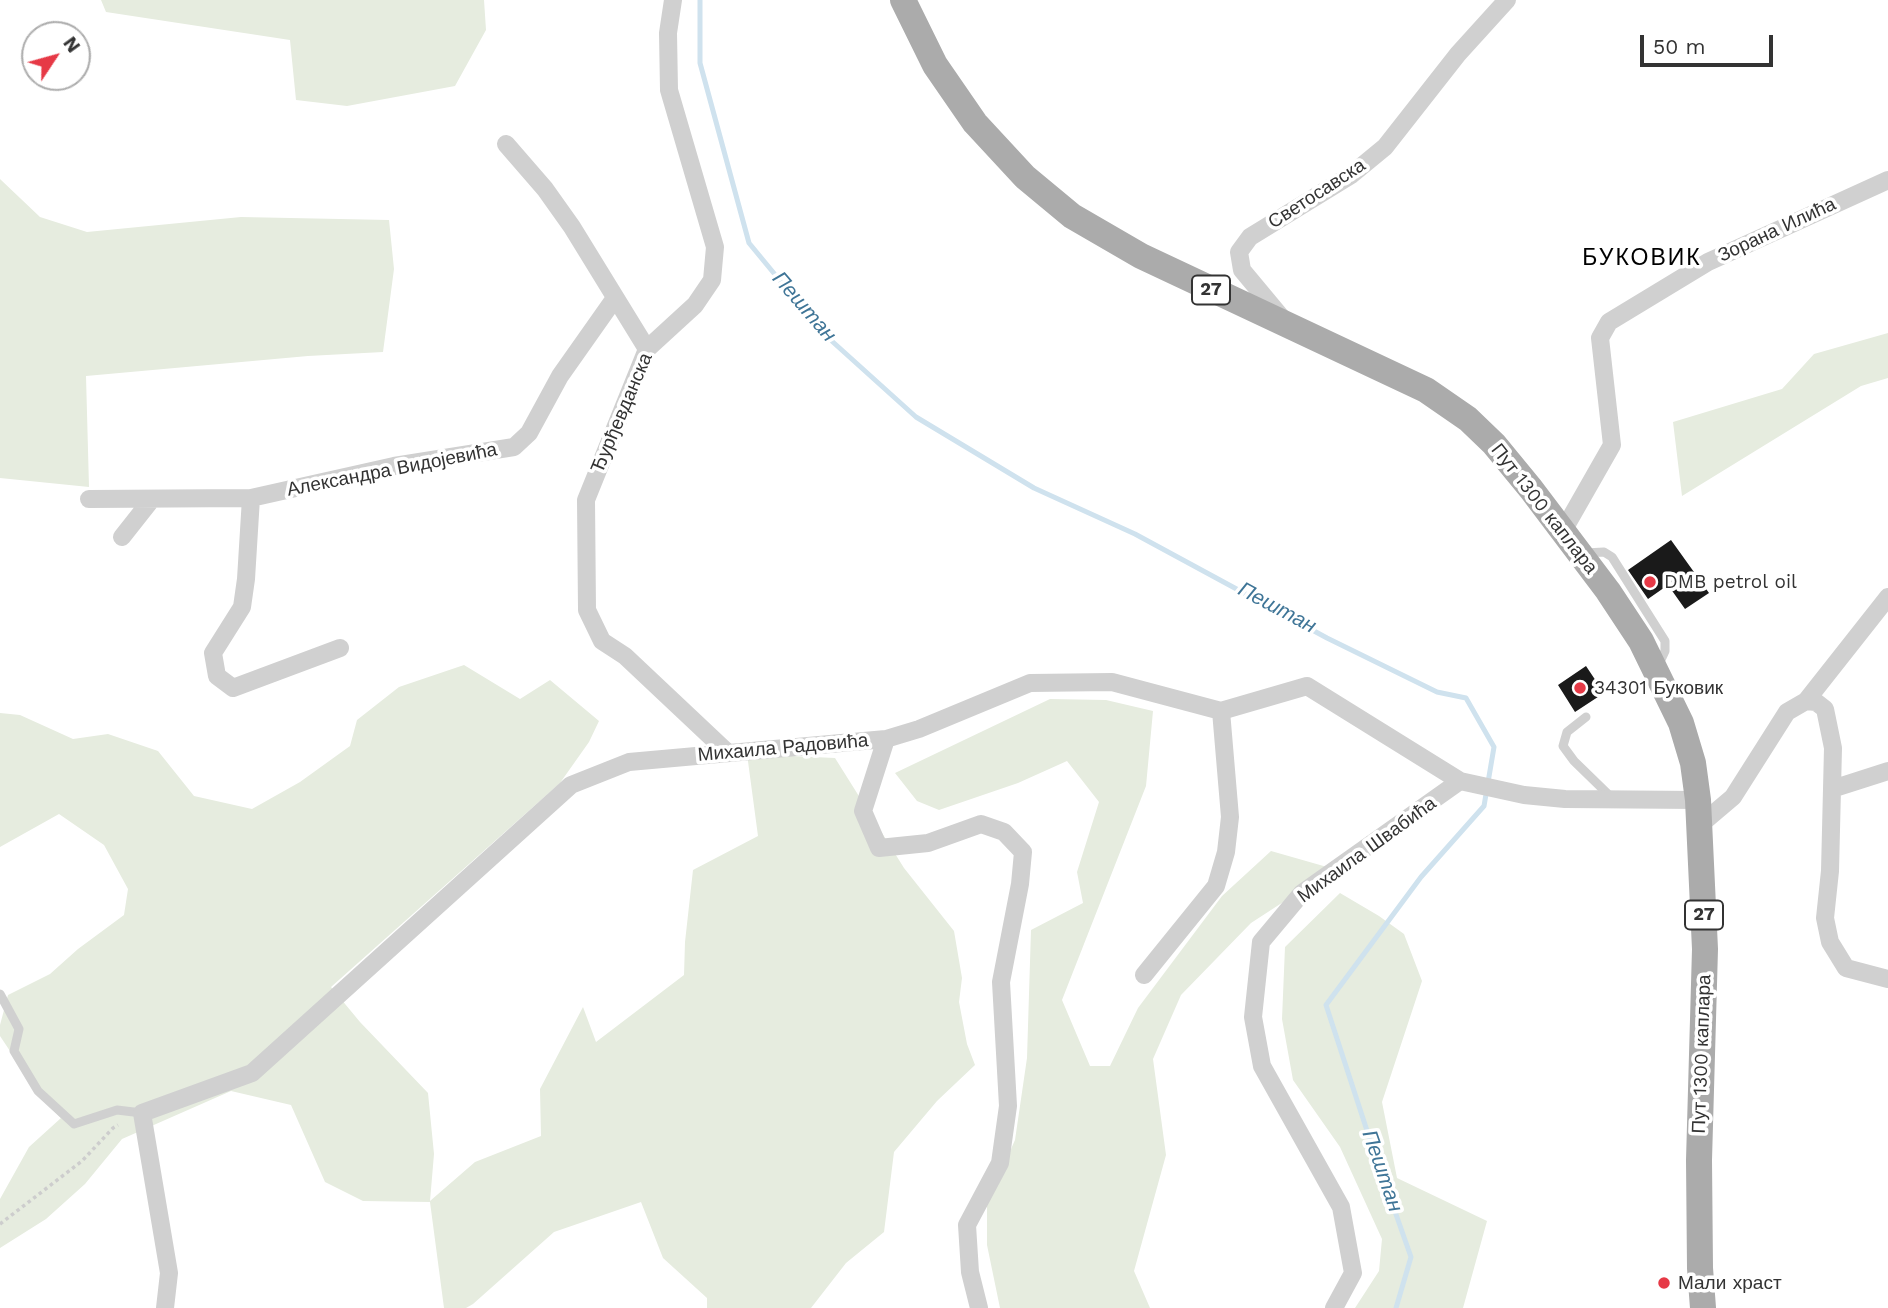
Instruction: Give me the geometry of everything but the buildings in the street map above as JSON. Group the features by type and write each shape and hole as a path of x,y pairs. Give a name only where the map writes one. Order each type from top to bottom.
{"main road":[{"name":"Пут 1300 каплара","path":"903,0 923,45 960,104 1007,159 1046,196 1116,243 1426,390 1456,409 1494,444 1625,615 1656,669 1681,723 1693,763 1699,812 1705,961 1699,1160 1703,1308"}],"street":[{"name":"Ђурђевданска","path":"673,0 668,33 669,90 715,247 712,280 695,305 647,349 586,500 587,610 602,641 625,656 728,753"},
{"name":"Светосавска","path":"1289,326 1242,270 1239,252 1250,237 1351,176 1385,146 1458,54 1507,0"},
{"path":"506,144 545,189 572,227 647,349"},
{"name":"Зорана Илића","path":"1563,531 1612,445 1600,338 1609,323 1708,261 1888,180"},
{"name":"Александра Видојевића","path":"89,499 251,498 394,466 514,447 529,433 560,376 615,298"},
{"path":"251,498 242,607 213,653 217,676 233,688 340,648"},
{"path":"122,537 152,499"},
{"path":"1144,975 1216,886 1226,852 1230,817 1221,711 1307,686 1460,781 1524,795 1565,799 1613,799 1699,812 1733,797 1787,712 1806,701 1888,597"},
{"name":"Михаила Радовића","path":"142,1113 252,1073 571,785 629,762 886,739 919,729 1030,683 1112,682 1221,711"},
{"path":"1806,701 1816,702 1825,709 1833,748 1830,871 1825,918 1830,942 1846,968 1888,979"},
{"path":"886,739 863,811 879,848 928,842 981,824 1004,832 1023,852 1020,884 1002,982 1008,1107 1000,1163 967,1225 970,1272 979,1308"},
{"path":"1832,789 1888,771"},
{"name":"Михаила Швабића","path":"1334,1308 1353,1273 1341,1207 1262,1066 1253,1017 1261,942 1302,893 1460,781"},
{"path":"142,1113 169,1273 165,1308"}],"lane":[{"path":"1586,717 1567,732 1563,747 1613,799"},
{"path":"0,994 19,1029 14,1051 37,1091 74,1124 117,1110 142,1113"}],"path":[{"path":"0,1224 82,1161 113,1128 142,1113"}],"shaded area":[{"path":"101,0 484,0 486,30 455,86 347,106 296,100 290,40 106,12"},
{"path":"0,179 40,217 87,232 241,217 389,220 394,269 383,352 86,376 89,487 0,478"},
{"path":"1888,333 1888,378 1861,386 1682,496 1673,422 1782,389 1814,354"},
{"path":"464,665 520,699 550,680 599,721 589,742 560,783 331,987 360,1022 428,1093 434,1154 430,1201 475,1162 541,1136 540,1089 583,1007 596,1042 684,975 693,870 758,836 747,754 835,758 904,868 954,931 962,978 959,1002 967,1044 975,1065 937,1101 894,1152 884,1232 846,1263 811,1308 707,1308 707,1298 663,1258 641,1202 554,1232 473,1304 466,1308 444,1308 430,1202 363,1201 325,1182 291,1105 231,1091 122,1139 85,1184 46,1219 0,1248 0,1199 29,1147 61,1118 42,1099 0,1036 0,1025 8,995 50,974 124,915 128,889 104,845 59,814 0,847 0,713 20,715 73,739 108,734 158,751 194,796 252,809 300,782 350,746 357,720 399,687"},
{"path":"1050,699 1106,700 1153,711 1146,786 1062,1000 1090,1066 1110,1066 1138,1008 1222,896 1271,851 1334,869 1251,923 1181,995 1153,1059 1166,1155 1134,1271 1150,1308 1000,1308 987,1245 987,1203 1015,1140 1027,1058 1031,930 1083,903 1077,872 1099,802 1067,761 1018,783 939,810 917,801 895,773"},
{"path":"1340,893 1404,934 1422,981 1382,1102 1397,1178 1487,1221 1463,1308 1355,1308 1379,1271 1382,1239 1340,1147 1293,1080 1282,1019 1285,947"}],"waterway":[{"name":"Пештан","path":"700,0 700,63 749,243 824,334 916,417 1034,488 1135,534 1327,638 1437,692 1466,698 1494,747 1484,806 1421,877 1326,1005 1411,1257 1396,1308"}],"place":[{"name":"DMB petrol oil","path":"1650,582"},
{"name":"34301 Буковик","path":"1580,688"},
{"name":"Мали храст","path":"1664,1283"}],"district":[{"name":"БУКОВИК","path":"1642,258"}]}
